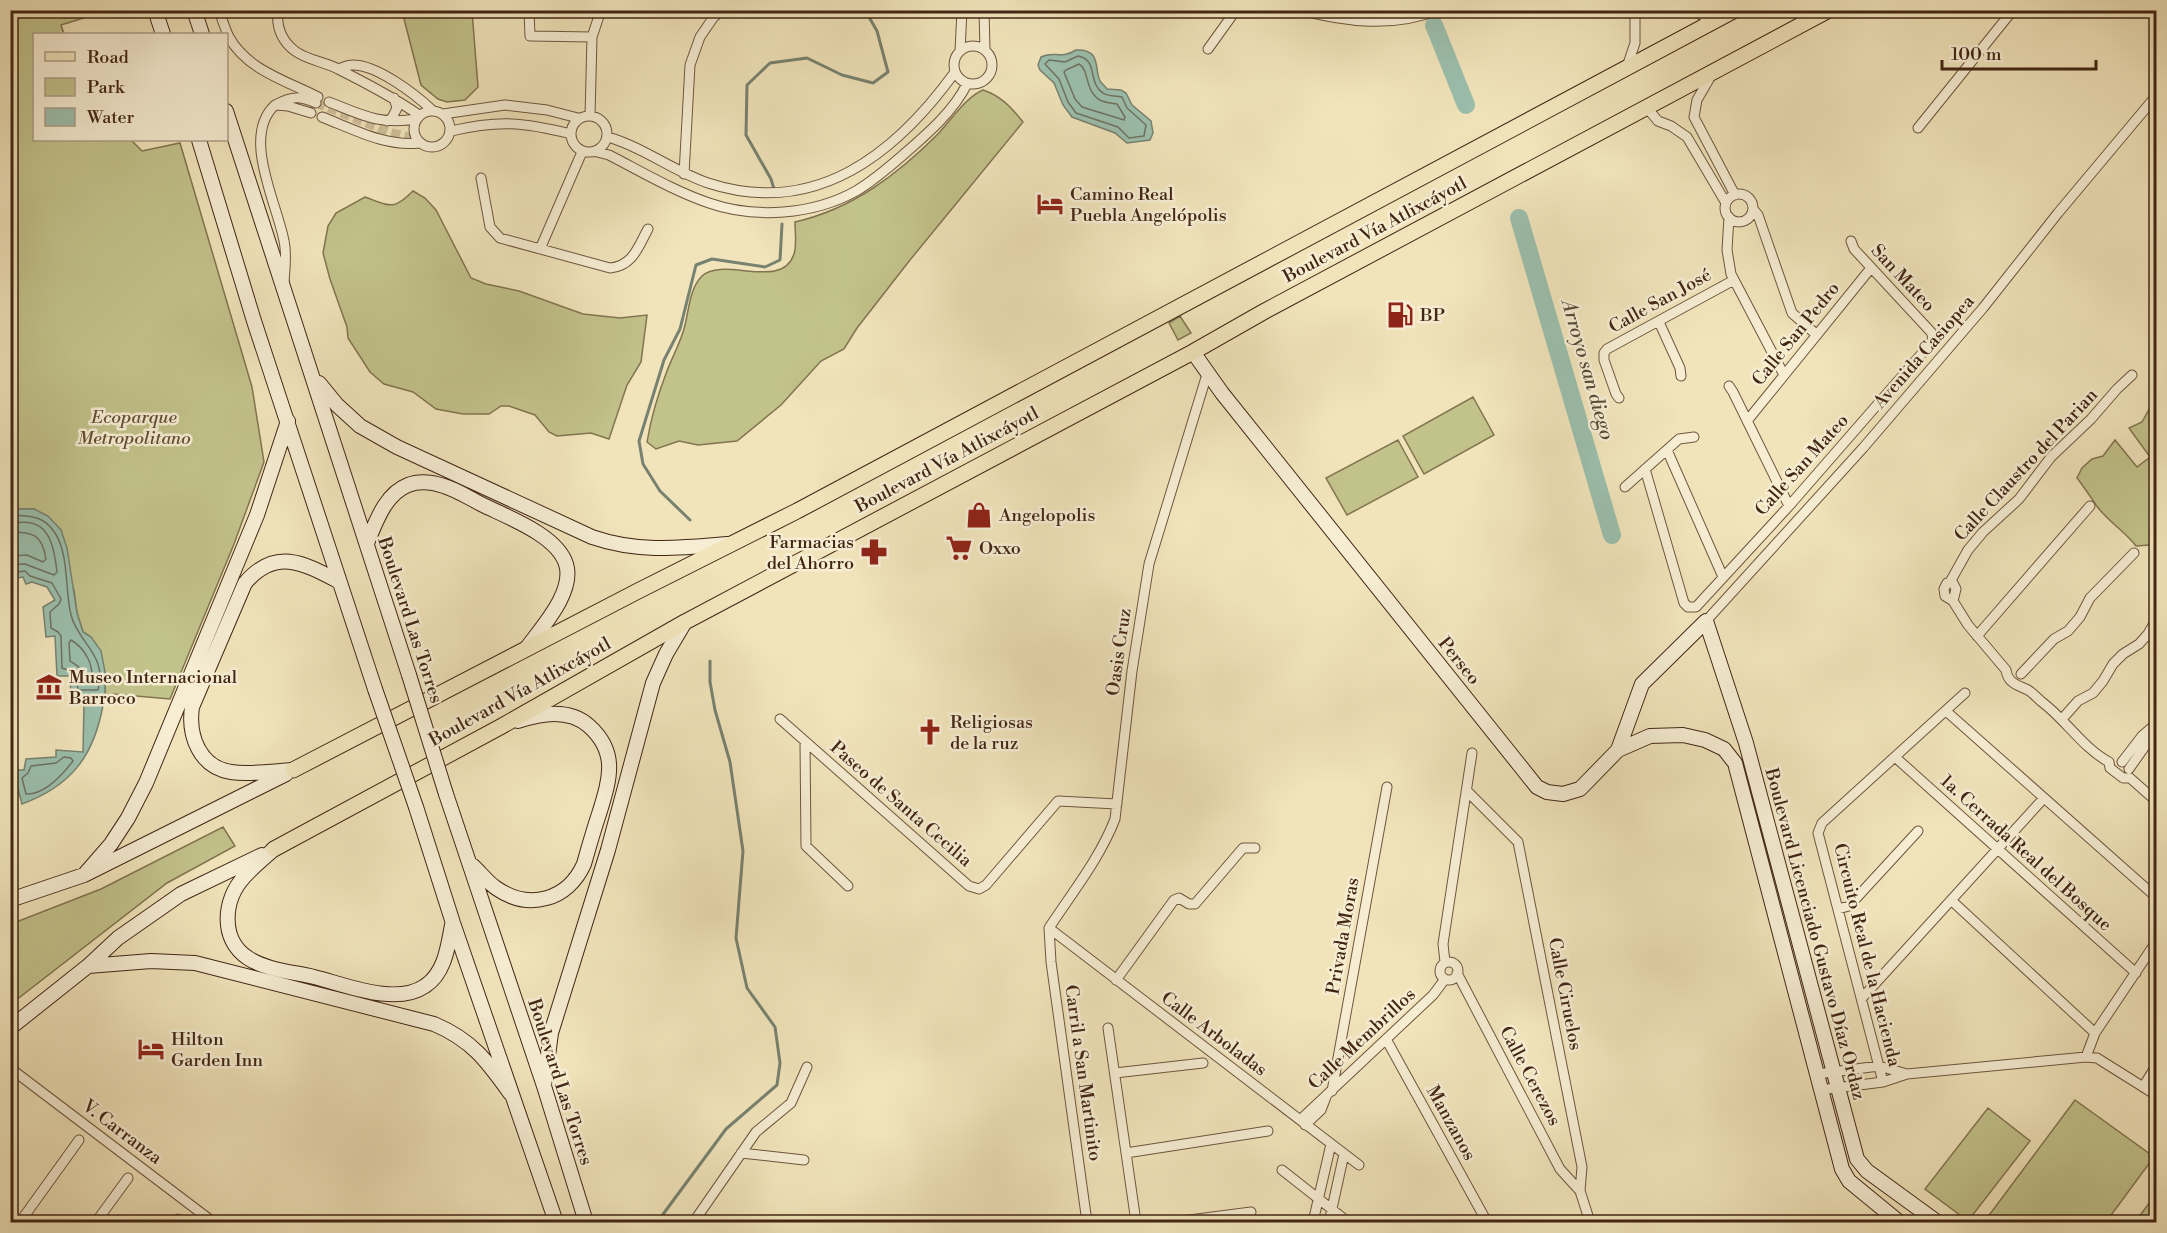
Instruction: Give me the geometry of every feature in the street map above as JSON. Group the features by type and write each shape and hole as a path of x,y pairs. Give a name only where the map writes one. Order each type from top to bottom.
{"main road":[{"path":"155,10 164,33"},
{"path":"194,10 202,33"},
{"name":"Boulevard Vía Atlixcáyotl","path":"10,900 84,875 797,511 1735,10"},
{"name":"Boulevard Vía Atlixcáyotl","path":"10,1028 88,966 118,938 181,894 274,849 502,726 685,622 1829,10"},
{"name":"Boulevard Las Torres","path":"228,117 446,794 544,1086 586,1222"},
{"path":"199,141 254,321 338,581 416,807 510,1093 556,1222"},
{"name":"Perseo","path":"1193,352 1222,393 1537,787 1546,792 1563,794 1580,789 1618,750 1642,684 1706,621"},
{"path":"313,376 337,405 360,426 397,447 592,537 614,544 653,549 730,544"},
{"path":"84,875 111,844 128,818 146,783 257,514 288,421"},
{"path":"367,543 381,512 395,493 406,485 419,481 446,486 548,540 566,564 566,584 556,607 525,650"},
{"path":"293,770 237,773 214,767 196,747 189,723 192,707 245,583 255,572 268,563 290,561 317,570 338,581"},
{"name":"Boulevard Licenciado Gustavo Díaz Ordaz","path":"1706,621 1746,743 1857,1159 1867,1171 1937,1222"},
{"path":"544,1086 551,1033 608,850 653,683 666,654 685,622"},
{"path":"471,863 494,887 513,896 539,899 563,892 579,876 584,864 608,784 609,759 606,749 601,739 585,722 574,717 545,714 502,726"},
{"name":"Boulevard Licenciado Gustavo Díaz Ordaz","path":"1618,750 1650,736 1683,735 1705,740 1724,749 1735,763 1842,1169 1849,1181 1868,1199 1899,1222"},
{"path":"274,849 243,878 232,898 227,920 232,943 240,952 259,964 379,993 402,995 424,987 433,979 445,957 453,922"},
{"path":"88,966 174,960 195,963 434,1024 452,1032 484,1056 510,1093"}],"street":[{"path":"219,10 227,33"},
{"path":"278,10 277,22 281,35 297,53 338,69 394,98 418,117"},
{"path":"530,10 530,36 592,37"},
{"path":"590,116 592,37 601,10"},
{"path":"684,174 690,65 700,37 713,18 722,10"},
{"path":"962,10 960,51 954,61 955,72 967,84 984,81 990,75 992,62 985,50 984,10"},
{"path":"1208,49 1236,10"},
{"path":"1300,10 1324,17 1358,22 1400,20 1438,10"},
{"path":"1627,68 1635,43 1635,10"},
{"path":"1690,10 1715,21"},
{"path":"1918,128 2013,10"},
{"path":"228,35 246,59 258,68 317,100 302,97 289,98 275,105 261,125 260,142 284,242 286,264 283,284"},
{"path":"960,51 972,46 985,50"},
{"path":"338,69 350,65 362,67 403,85 432,110 443,114 505,105 547,110 578,118 590,116 600,119 607,127 608,137 605,146 597,152"},
{"path":"608,137 621,140 684,174 709,183 758,193 777,194 825,183 848,173 888,147 920,117 955,72"},
{"path":"1713,72 1697,100 1694,117 1735,195"},
{"path":"578,118 573,124 571,134 573,143 582,152 609,155 680,192 710,203 735,209 786,212 832,201 855,191 882,174 941,120 967,84"},
{"name":"Avenida Casiopea","path":"1706,621 1863,448 1976,317 2058,213 2157,96"},
{"path":"387,121 392,118 397,108 394,98"},
{"path":"328,102 369,118 394,122 418,117 432,110"},
{"path":"275,105 288,106 311,113"},
{"path":"1647,108 1658,121 1671,126 1687,137 1726,203 1726,213 1729,217 1734,221 1746,220 1753,209"},
{"path":"418,117 413,128 414,136 419,143 435,148 442,145 451,132 449,121 443,114"},
{"path":"322,117 388,142 419,143"},
{"path":"451,132 480,125 514,123 571,134"},
{"path":"540,249 582,152"},
{"path":"481,178 490,227 500,238 610,268 620,267 630,261 648,229"},
{"path":"1726,203 1735,195 1748,197 1758,215 1792,313 1817,335"},
{"path":"1729,217 1727,257 1734,280 1784,375"},
{"name":"San Mateo","path":"1851,241 1854,249 1931,332 1933,337"},
{"name":"Calle San Pedro","path":"1747,421 1871,268"},
{"name":"Calle San José","path":"1619,398 1604,360 1604,353 1607,349 1734,280"},
{"path":"1659,322 1680,368 1681,376"},
{"name":"Calle San Mateo","path":"1645,470 1684,603 1689,607 1696,607 1789,506 1931,343 1933,337"},
{"name":"Oasis Cruz","path":"1049,928 1108,836 1115,819 1132,671 1149,564 1208,371"},
{"name":"Calle Claustro del Parian","path":"1977,636 1953,601 1945,596 1944,590 1947,583 1950,582 1968,550 1983,532 2019,499 2051,457 2091,420 2132,375"},
{"path":"1729,386 1789,506"},
{"path":"1625,487 1679,439 1694,437"},
{"path":"1666,450 1723,577"},
{"path":"2090,506 1977,636 2006,670 2007,676 2015,686 2026,689 2062,719 2081,739 2109,762 2110,768 2115,773 2123,778 2142,736 2157,724"},
{"path":"2021,674 2054,639 2068,631 2080,617 2090,598 2134,554"},
{"path":"2062,719 2078,701 2093,693 2113,664 2123,654 2139,644 2157,620"},
{"path":"2006,670 2012,668 2021,674 2026,682 2026,689"},
{"name":"Circuito Real de la Hacienda","path":"1883,1082 1818,833 1822,823 1965,693"},
{"path":"1946,711 2157,897"},
{"name":"Paseo de Santa Cecilia","path":"780,718 969,886 979,889 986,885 1058,801 1117,804"},
{"path":"2127,770 2150,739 2157,735"},
{"path":"805,742 806,846 848,886"},
{"path":"1446,962 1443,944 1472,753"},
{"name":"1a. Cerrada Real del Bosque","path":"1895,757 2136,973"},
{"path":"2109,762 2116,760 2157,801"},
{"name":"Privada Moras","path":"1329,1094 1388,787"},
{"name":"Calle Ciruelos","path":"1467,791 1518,842 1582,1167 1580,1191 1590,1222"},
{"path":"1862,998 2044,798"},
{"path":"1838,909 1849,906 1918,831"},
{"path":"1116,980 1174,900 1179,898 1189,904 1195,904 1243,848 1255,848"},
{"path":"1951,900 2095,1033"},
{"name":"Calle Arboladas","path":"1049,928 1359,1165"},
{"name":"Carril a San Martinito","path":"1049,928 1051,962 1087,1222"},
{"path":"2086,1057 2095,1033 2157,942"},
{"path":"1446,962 1452,962 1457,967 1457,973 1453,979 1445,979 1440,974 1441,966 1446,962"},
{"name":"Calle Cerezos","path":"1457,973 1560,1168 1580,1191"},
{"name":"Calle Membrillos","path":"1302,1122 1433,995 1445,979"},
{"path":"1108,1028 1136,1222"},
{"name":"Manzanos","path":"1386,1039 1487,1222"},
{"path":"1820,1090 1883,1082 1907,1074 2086,1057 2097,1058 2157,1095"},
{"path":"1115,1074 1203,1063"},
{"path":"1817,1074 1879,1066 1907,1074"},
{"path":"2143,1087 2157,1066"},
{"path":"696,1222 756,1132 791,1103 807,1067"},
{"name":"V. Carranza","path":"10,1068 213,1222"},
{"path":"1126,1153 1268,1131"},
{"path":"20,1222 79,1140"},
{"path":"1313,1222 1331,1144"},
{"path":"741,1153 804,1160"},
{"path":"1329,1222 1344,1154"},
{"path":"1282,1170 1348,1222"},
{"path":"96,1222 128,1178"},
{"path":"1174,1222 1251,1212"}],"green space":[{"name":"Ecoparque Metropolitano","path":"10,11 106,11 61,25 64,33 33,33 33,141 132,141 142,151 180,143 252,387 264,462 234,544 170,699 113,694 105,697 105,672 91,637 83,632 77,613 74,590 34,509 11,509"},
{"path":"402,11 472,11 478,87 465,100 447,102 438,99 421,85"},
{"path":"983,90 995,95 1005,103 1023,122 910,260 857,328 844,349 821,361 781,405 737,441 698,445 679,441 656,449 647,442 658,397 683,332 691,295 702,276 724,269 765,272 778,270 788,265 795,250 795,222 836,209 890,176 938,134 965,103"},
{"path":"413,191 425,198 436,210 471,278 486,284 519,291 583,314 620,318 647,315 641,362 627,385 609,439 591,433 557,436 549,432 535,415 509,406 501,406 489,414 463,414 436,409 413,392 384,384 370,372 348,338 347,327 330,279 323,253 328,226 336,213 365,197 391,205 401,202"},
{"path":"1180,316 1191,333 1178,340 1169,323"},
{"path":"1473,397 1494,435 1424,474 1403,436"},
{"path":"2152,404 2154,419 2151,427 2153,435 2156,435 2156,550 2150,545 2136,546 2100,511 2077,478 2082,468 2092,459 2103,456 2115,440 2137,467 2150,457 2129,428 2142,422"},
{"path":"1398,440 1418,477 1347,515 1326,478"},
{"path":"223,827 235,846 167,883 11,1004 11,924 101,889"},
{"path":"2075,1100 2154,1157 2106,1222 1984,1222"},
{"path":"1988,1108 2030,1141 1968,1221 1925,1189"},
{"path":"2156,1194 2156,1222 2135,1222"}],"water":[{"path":"1076,50 1090,53 1096,61 1100,81 1107,89 1121,90 1126,93 1132,105 1151,121 1153,133 1150,140 1127,143 1115,133 1072,117 1063,105 1054,83 1040,70 1038,65 1041,57 1046,55 1066,54"},
{"path":"11,509 34,509 48,516 61,530 67,548 77,613 83,632 91,637 101,651 105,672 105,697 70,696 71,676 57,676 55,636 46,637 43,607 55,600 47,587 32,582 26,584 23,577 11,579"},
{"path":"84,703 103,705 99,723 86,754 67,778 39,797 22,804 13,770 24,770 26,759 56,757 56,750 83,752"}],"waterway":[{"path":"774,189 771,179 746,135 747,85 770,63 807,58 842,75 873,83 888,72 877,31 865,10"},
{"path":"1434,25 1466,105"},
{"name":"Arroyo san diego","path":"1519,218 1612,535"},
{"path":"690,520 660,491 643,464 639,441 664,360 680,329 696,265 712,259 765,267 780,260 782,224"},
{"path":"661,1222 661,1217 726,1129 777,1085 780,1063 775,1027 747,988 736,938 743,851 730,762 715,710 710,682 710,661"}],"tunnel":[{"path":"316,103 389,132 417,139"}],"place":[{"name":"Camino Real Puebla Angelópolis","path":"1050,204"},
{"name":"BP","path":"1400,315"},
{"name":"Angelopolis","path":"979,515"},
{"name":"Oxxo","path":"959,548"},
{"name":"Farmacias del Ahorro","path":"874,552"},
{"name":"Museo Internacional Barroco","path":"49,687"},
{"name":"Religiosas de la ruz","path":"930,732"},
{"name":"Hilton Garden Inn","path":"151,1049"}]}
